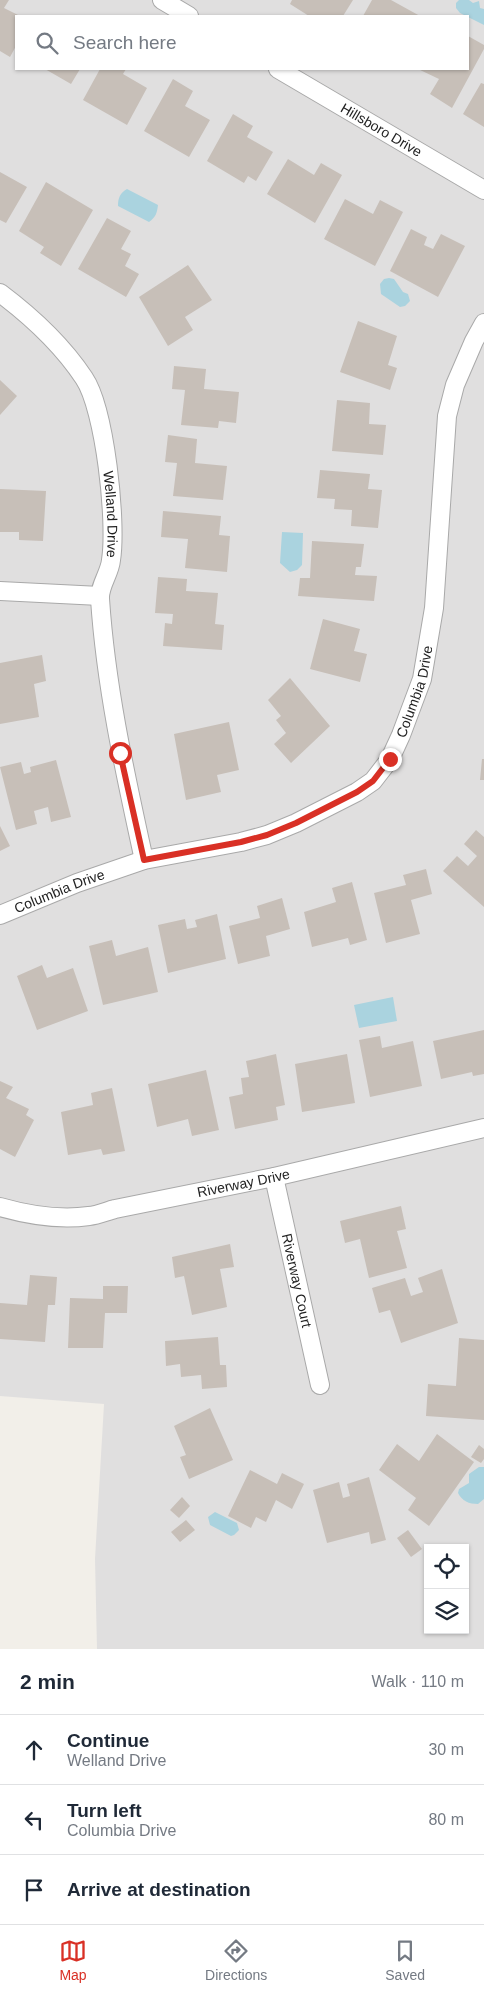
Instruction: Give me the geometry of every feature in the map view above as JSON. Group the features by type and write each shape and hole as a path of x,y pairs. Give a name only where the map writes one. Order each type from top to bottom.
{"street":[{"path":"162,0 187,15"},
{"name":"Hillsboro Drive","path":"280,70 484,190"},
{"name":"Welland Drive","path":"0,293 47,333 68,356 86,380 96,408 109,476 112,514 111,560 100,596 105,658 119,744 144,860"},
{"name":"Columbia Drive","path":"0,914 77,883 144,860 241,842 267,835 296,823 357,792 373,781 390,759 401,736 422,679 434,608 447,416 455,385 484,324"},
{"path":"0,590 100,596"},
{"name":"Riverway Drive","path":"0,1207 24,1214 64,1217 90,1216 115,1209 274,1177 484,1128"},
{"name":"Riverway Court","path":"274,1177 320,1385"}],"shaded area":[{"path":"0,0 484,0 484,1649 97,1649 95,1559 104,1404 0,1396"}],"water":[{"path":"459,0 469,0 473,3 479,1 480,8 484,9 484,25 469,18 469,15 460,13 456,8 456,3"},
{"path":"127,189 158,205 156,215 149,222 118,206 120,196"},
{"path":"384,279 394,279 403,292 408,294 410,301 405,306 400,307 381,294 380,284"},
{"path":"282,532 303,533 302,565 297,570 290,572 280,563"},
{"path":"393,997 397,1021 359,1028 354,1005"},
{"path":"479,1467 484,1467 484,1499 478,1504 466,1502 458,1493 459,1489 469,1483 469,1474"},
{"path":"215,1512 237,1523 239,1530 231,1536 210,1525 208,1517"}],"building":[{"path":"0,0 9,0 4,8 18,15 15,15 15,48 10,57 0,51"},
{"path":"292,0 353,0 344,15 307,15 290,4"},
{"path":"372,0 391,0 418,15 364,15"},
{"path":"469,37 484,45 484,49 452,108 430,94 439,79 420,70 469,70"},
{"path":"47,70 79,70 71,84"},
{"path":"99,70 125,70 123,74 147,88 127,125 83,100"},
{"path":"173,79 193,91 185,106 210,120 189,157 144,131"},
{"path":"481,83 484,84 484,127 463,114"},
{"path":"233,114 253,126 247,137 273,152 256,181 248,176 244,183 207,161"},
{"path":"288,159 314,175 321,163 342,175 315,223 267,194"},
{"path":"0,172 27,187 6,223 0,220"},
{"path":"46,182 93,210 61,266 40,253 44,247 19,231"},
{"path":"345,199 373,214 380,200 403,212 375,266 324,239"},
{"path":"107,218 131,231 121,249 131,254 125,266 139,274 126,297 78,269"},
{"path":"411,229 427,237 424,245 433,249 441,234 465,246 438,297 390,271"},
{"path":"188,265 212,300 185,317 193,330 168,346 139,297"},
{"path":"358,321 397,336 388,365 397,368 390,390 340,372"},
{"path":"174,366 206,369 204,389 239,392 236,423 219,421 218,428 181,425 185,390 172,389"},
{"path":"0,380 17,396 0,415"},
{"path":"337,400 370,403 369,424 386,425 383,455 332,451"},
{"path":"168,435 197,439 195,463 227,466 223,500 173,496 177,463 165,462"},
{"path":"320,470 370,474 368,489 382,490 378,528 351,526 352,510 334,509 335,499 317,498"},
{"path":"0,489 46,491 43,541 19,540 19,532 0,532"},
{"path":"163,511 221,516 219,535 230,536 227,572 185,568 188,539 161,537"},
{"path":"312,541 364,544 361,567 356,567 355,575 377,576 374,601 298,596 300,578 310,578"},
{"path":"158,577 187,579 186,591 218,593 215,624 224,625 222,650 163,646 165,623 172,624 173,614 155,613"},
{"path":"323,619 360,629 354,651 367,654 360,682 310,669"},
{"path":"42,655 46,681 34,684 39,717 0,724 0,663"},
{"path":"290,678 330,726 291,763 274,744 286,733 276,720 281,716 268,700"},
{"path":"229,722 239,770 217,775 221,792 186,800 174,734"},
{"path":"482,759 484,759 484,780 480,780"},
{"path":"56,760 71,817 51,822 48,807 34,811 37,824 16,830 0,767 21,762 24,774 31,772 30,767"},
{"path":"0,826 10,846 0,851"},
{"path":"476,830 484,837 484,907 443,871 457,856 468,866 477,856 464,844"},
{"path":"426,869 432,894 411,900 420,934 386,943 374,893 406,885 403,875"},
{"path":"352,882 367,940 350,945 348,938 312,947 304,912 336,902 332,888"},
{"path":"282,898 290,929 266,936 270,956 238,964 229,926 260,918 257,906"},
{"path":"217,914 226,959 168,973 158,925 185,919 187,929 197,927 195,920"},
{"path":"112,940 116,956 148,947 158,992 103,1005 89,946"},
{"path":"42,965 47,978 73,968 88,1011 37,1030 17,976"},
{"path":"484,1030 484,1074 473,1076 472,1072 441,1079 433,1041"},
{"path":"380,1036 382,1048 413,1041 422,1086 370,1097 359,1040"},
{"path":"276,1054 285,1105 276,1107 278,1120 235,1129 229,1097 243,1094 241,1078 249,1077 246,1061"},
{"path":"347,1054 355,1103 302,1112 295,1064"},
{"path":"206,1070 219,1130 192,1136 188,1119 157,1127 148,1084"},
{"path":"0,1081 13,1087 6,1098 29,1109 26,1115 34,1120 15,1157 0,1149"},
{"path":"112,1088 125,1151 103,1155 101,1149 68,1155 61,1112 93,1105 91,1093"},
{"path":"401,1206 406,1229 397,1231 407,1268 369,1278 360,1239 345,1243 340,1221"},
{"path":"230,1244 234,1267 220,1269 227,1307 192,1315 184,1276 175,1278 172,1257"},
{"path":"442,1269 458,1323 401,1343 390,1310 379,1313 372,1288 405,1278 411,1296 423,1292 418,1278"},
{"path":"30,1275 57,1277 55,1305 48,1305 45,1342 0,1339 0,1303 27,1305"},
{"path":"103,1286 128,1286 127,1313 105,1313 103,1348 68,1348 70,1298 103,1299"},
{"path":"218,1337 220,1365 226,1365 227,1387 202,1389 201,1375 181,1377 180,1364 166,1366 165,1341"},
{"path":"459,1338 484,1340 484,1420 426,1416 428,1384 456,1386"},
{"path":"210,1408 233,1460 189,1479 180,1457 186,1455 174,1426"},
{"path":"437,1434 474,1462 429,1526 408,1510 416,1498 379,1470 397,1444 419,1461"},
{"path":"479,1445 484,1449 484,1459 481,1463 471,1457"},
{"path":"250,1470 277,1484 282,1473 304,1484 292,1509 276,1500 266,1522 256,1517 251,1528 228,1516"},
{"path":"369,1477 386,1540 371,1544 369,1532 327,1543 313,1490 339,1482 343,1498 350,1496 347,1484"},
{"path":"182,1497 190,1506 179,1518 170,1510"},
{"path":"186,1520 195,1530 180,1542 171,1532"},
{"path":"408,1530 422,1549 411,1557 397,1538"}],"route":[{"path":"120,753 144,860 241,842 267,835 296,823 357,792 373,781 390,759"}]}
